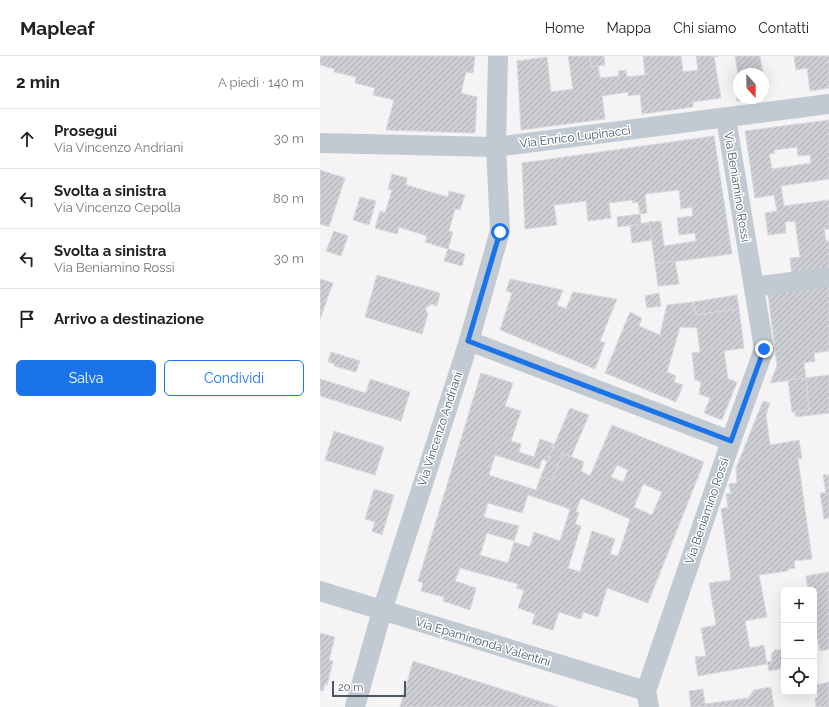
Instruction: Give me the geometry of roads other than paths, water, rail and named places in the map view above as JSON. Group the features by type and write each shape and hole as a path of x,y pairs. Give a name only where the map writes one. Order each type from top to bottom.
{"street":[{"name":"Via Vincenzo Andriani","path":"355,707 382,611 468,341 500,232 496,147 498,56"},
{"name":"Via Enrico Lupinacci","path":"320,143 496,147 829,104"},
{"name":"Via Beniamino Rossi","path":"647,699 731,441 764,349 726,118"},
{"path":"754,287 829,277"},
{"path":"468,341 731,441"},
{"name":"Via Epaminonda Valentini","path":"320,591 647,699"}]}
